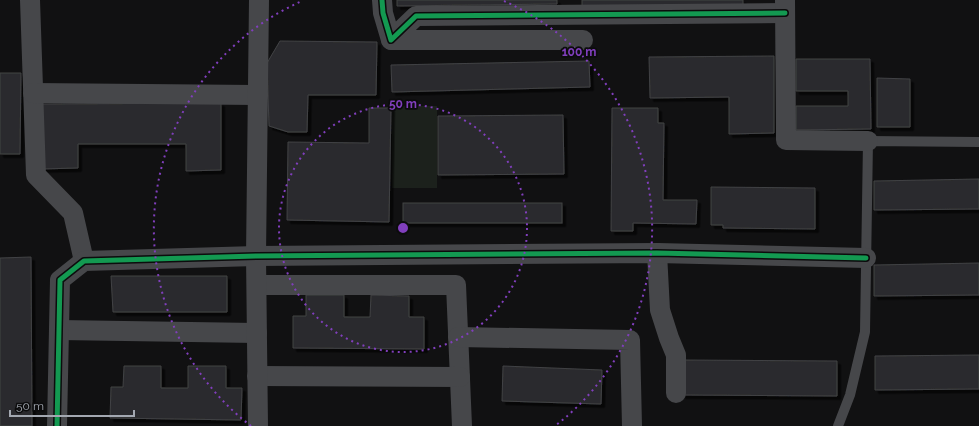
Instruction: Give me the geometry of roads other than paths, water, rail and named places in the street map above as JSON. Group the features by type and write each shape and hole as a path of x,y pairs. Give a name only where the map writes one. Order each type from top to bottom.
{"street":[{"path":"30,0 36,174 73,213 84,261"},
{"path":"258,426 256,256 259,0"},
{"path":"382,0 382,13 391,40"},
{"path":"391,40 416,16 785,6 786,140 868,141"},
{"path":"391,40 583,40"},
{"path":"33,93 258,95"},
{"path":"657,253 660,310 676,355 676,393"},
{"path":"56,426 60,280 84,261 256,256 657,253 866,258"},
{"path":"257,285 456,285 462,426"},
{"path":"59,330 257,333"},
{"path":"458,337 630,340 632,426"},
{"path":"258,376 460,377"}],"lane":[{"path":"838,426 850,396 865,332 868,141 979,142"}]}
